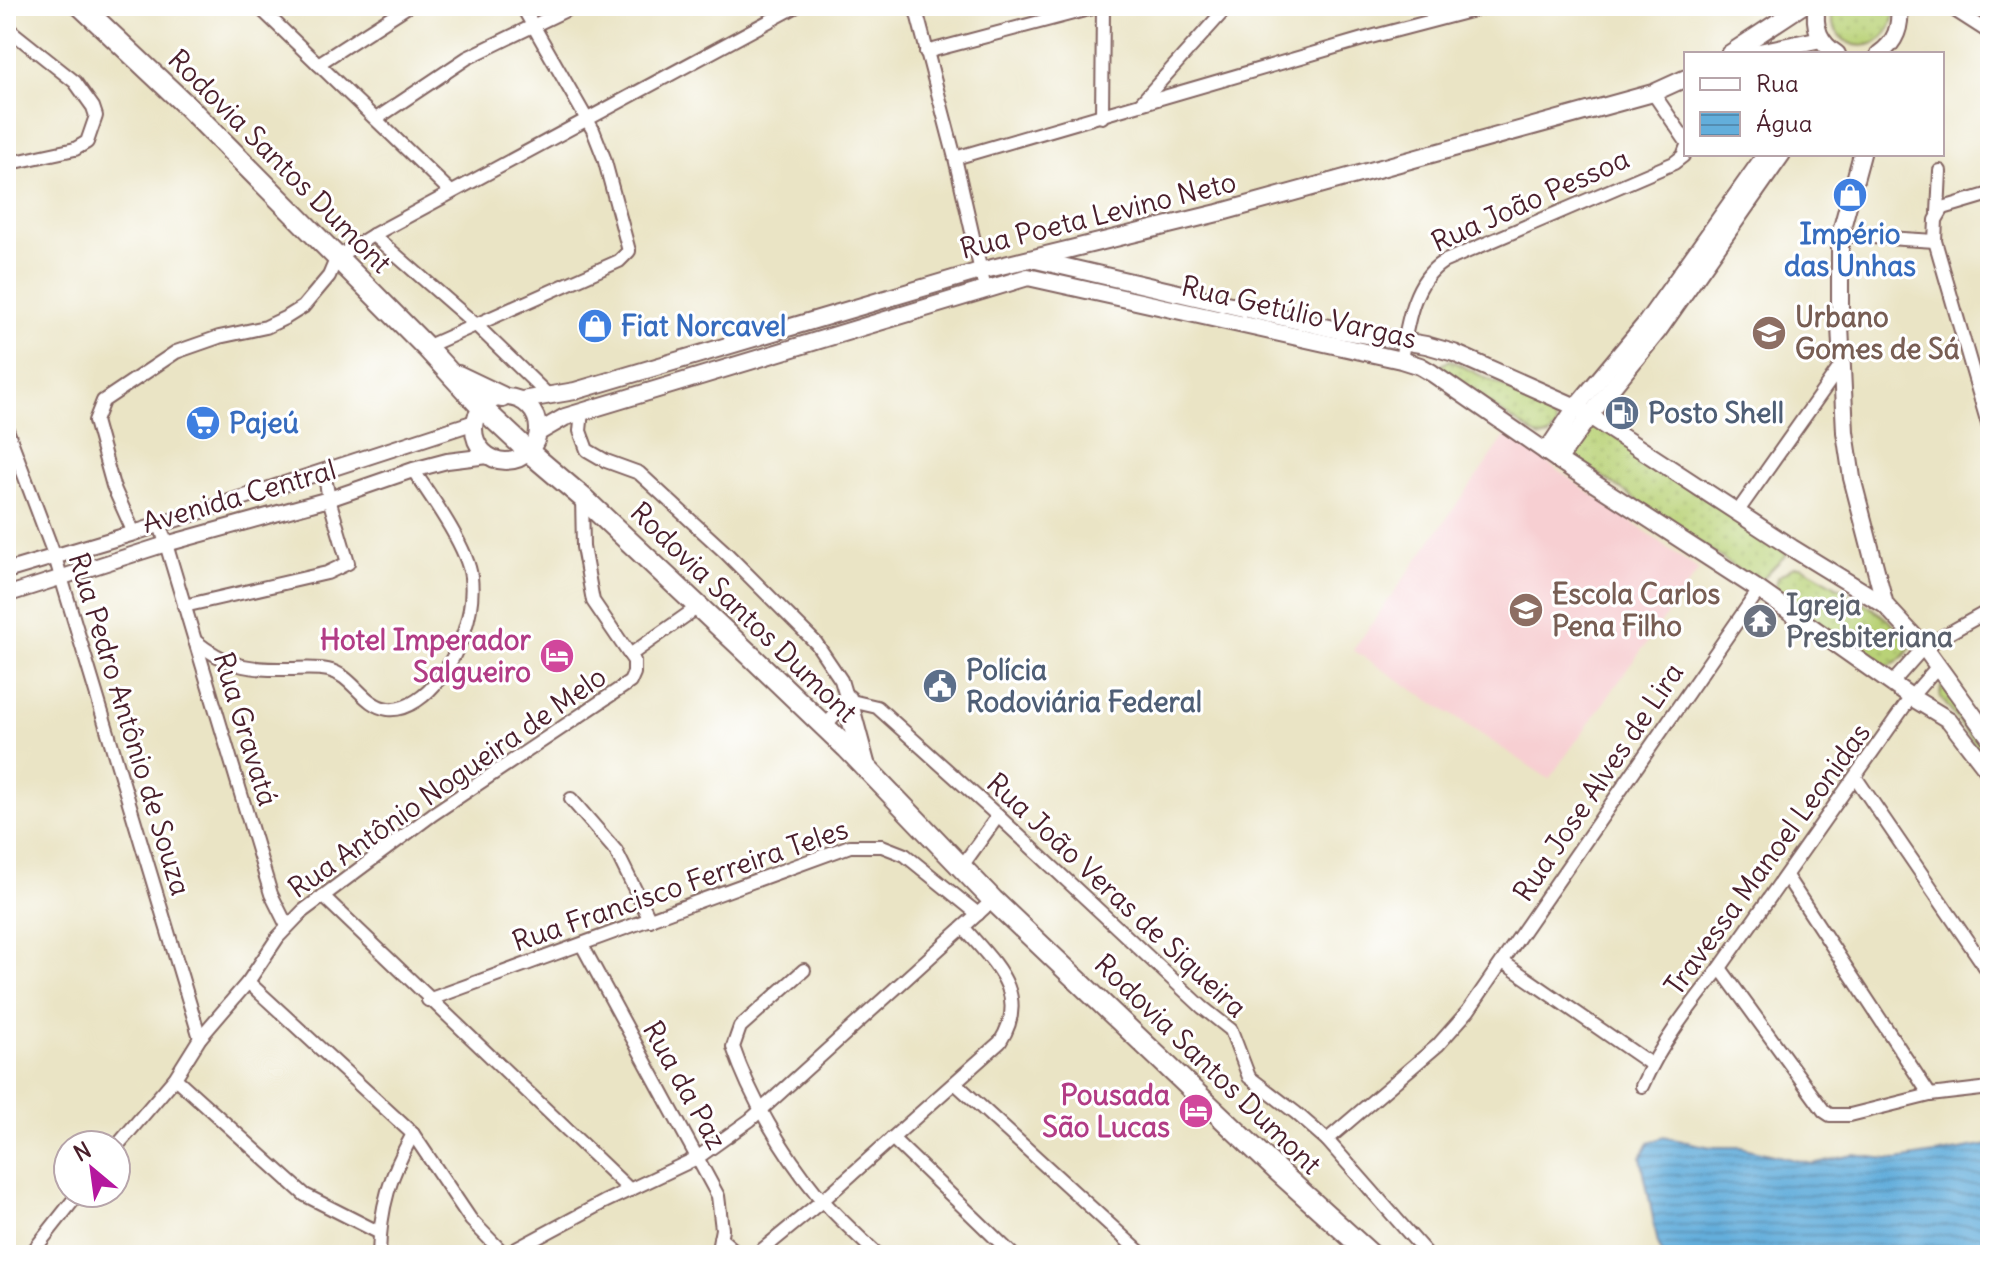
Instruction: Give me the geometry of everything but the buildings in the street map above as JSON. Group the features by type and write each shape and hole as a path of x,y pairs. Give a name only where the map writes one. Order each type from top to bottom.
{"highway":[{"name":"Rodovia Santos Dumont","path":"81,6 187,106 426,347 451,373 478,415 529,452 582,497 865,767 993,900 1278,1171 1371,1255"},
{"path":"451,373 512,398"},
{"path":"847,700 865,767"}],"main road":[{"path":"1782,52 1829,49 1816,25 1817,6"},
{"path":"1883,52 1898,33 1899,6"},
{"path":"1732,52 1791,9"},
{"name":"Rua Poeta Levino Neto","path":"512,398 575,391 980,271 1218,213 1653,93 1684,79"},
{"path":"1861,156 1840,235 1845,432 1850,469 1885,605"},
{"path":"1552,456 1583,411 1652,327 1764,164"},
{"name":"Rua Getúlio Vargas","path":"1031,258 1335,337 1420,366 1759,590 1954,724 1990,773"},
{"name":"Rua Getúlio Vargas","path":"539,432 582,411 1028,277 1297,328"},
{"name":"Rua Getúlio Vargas","path":"1335,337 1404,343 1454,353 1583,411 1885,605 1924,647 1990,738"},
{"path":"512,398 536,415 539,432 529,452 512,461 496,460 488,456 476,441 478,415 491,401 512,398"}],"street":[{"path":"318,64 408,6"},
{"path":"426,347 619,261 629,251 604,158 522,6"},
{"path":"376,119 441,73 574,6"},
{"path":"134,533 113,486 95,421 103,401 176,352 219,337 266,327 287,317 303,307 329,276 337,257 373,235 797,6"},
{"path":"915,6 985,289"},
{"path":"926,52 1102,6 1102,117"},
{"path":"1138,106 1228,6"},
{"path":"1439,19 1457,6"},
{"path":"955,158 1363,39 1489,6"},
{"path":"1948,6 1990,33"},
{"path":"266,9 318,64 451,192"},
{"path":"6,27 75,82 96,116 87,142 75,149 6,164"},
{"path":"1653,93 1684,138"},
{"name":"Rua João Pessoa","path":"1401,360 1418,289 1432,269 1674,163 1684,153"},
{"path":"1940,171 1940,210 1935,241 1990,431"},
{"path":"1940,210 1990,194"},
{"path":"373,235 475,324 549,396"},
{"path":"1840,235 1935,241"},
{"path":"1738,511 1842,364"},
{"path":"582,411 580,431 587,450 639,473 725,552 816,643 841,680 847,700 823,729"},
{"name":"Avenida Central","path":"6,571 324,472 478,415"},
{"name":"Rua Pedro Antônio de Souza","path":"7,432 55,557 200,1038"},
{"name":"Avenida Central","path":"6,595 166,544 329,499 413,470 447,461 488,456"},
{"path":"195,641 214,656 248,669 314,667 332,670 345,677 378,706 391,710 418,700 451,663 461,641 470,606 471,575 466,558 413,470"},
{"path":"184,606 327,573 348,563 324,472"},
{"path":"582,497 583,547 593,601 630,655 698,607"},
{"name":"Rua Gravatá","path":"160,524 271,894 287,926"},
{"name":"Rua Jose Alves de Lira","path":"1327,1140 1438,1045 1468,1011 1759,590"},
{"path":"1892,683 1924,647 1990,610"},
{"name":"Rua Antônio Nogueira de Melo","path":"131,1129 175,1078 200,1038 248,982 287,926 433,814 630,682 635,667 630,655"},
{"name":"Travessa Manoel Leonidas","path":"1642,1086 1687,1011 1911,697 1938,666"},
{"name":"Rua João Veras de Siqueira","path":"847,700 877,707 1191,997 1231,1030 1249,1077 1327,1140 1428,1255"},
{"path":"1856,778 1990,974"},
{"path":"571,799 616,851 650,920"},
{"path":"962,866 998,816"},
{"name":"Rua Francisco Ferreira Teles","path":"428,1000 835,850 870,845 905,855 978,914"},
{"path":"1786,876 1930,1095"},
{"path":"323,896 428,1000 630,1190"},
{"path":"248,982 413,1134 471,1220 505,1255 697,1158 761,1110 993,900"},
{"path":"756,1255 823,1200 1000,1042 1010,1022 1012,1006 1007,981 964,928"},
{"name":"Rua da Paz","path":"582,945 718,1196 722,1221 717,1255"},
{"path":"1503,962 1652,1065"},
{"path":"1720,968 1824,1111 1830,1115 1850,1115 1930,1095 1990,1088"},
{"path":"804,970 757,1010 735,1035 733,1047 761,1110 806,1180 878,1255"},
{"path":"175,1078 305,1195 380,1233"},
{"path":"955,1083 1143,1255"},
{"path":"379,1255 380,1233 391,1179 413,1134"},
{"path":"892,1138 1013,1255"},
{"path":"36,1253 68,1209"},
{"path":"720,1238 740,1255"}],"shaded area":[{"name":"Escola Carlos Pena Filho","path":"1507,434 1699,570 1549,779 1353,650"}],"green space":[{"path":"1830,6 1895,6 1892,23 1884,36 1862,46 1840,36 1833,23"},
{"path":"1450,360 1546,408 1554,417 1557,427 1549,436 1540,438 1443,373 1442,365"},
{"path":"1595,422 1787,554 1758,583 1571,455"},
{"path":"1794,566 1802,566 1879,613 1904,636 1911,647 1908,652 1893,664 1877,667 1779,597 1775,588 1778,577"},
{"path":"1941,687 1951,692 1990,747 1990,766 1940,696"}],"water":[{"path":"1663,1137 1711,1147 1740,1147 1812,1164 1853,1155 1897,1160 1990,1145 1990,1255 1663,1255 1658,1244 1641,1157 1649,1143"}],"place":[{"name":"Império das Unhas","path":"1850,195"},
{"name":"Fiat Norcavel","path":"595,326"},
{"name":"Urbano Gomes de Sá","path":"1769,333"},
{"name":"Posto Shell","path":"1622,413"},
{"name":"Pajeú","path":"203,423"},
{"name":"Escola Carlos Pena Filho","path":"1526,610"},
{"name":"Igreja Presbiteriana","path":"1760,621"},
{"name":"Hotel Imperador Salgueiro","path":"557,656"},
{"name":"Polícia Rodoviária Federal","path":"940,686"},
{"name":"Pousada São Lucas","path":"1196,1111"}]}
